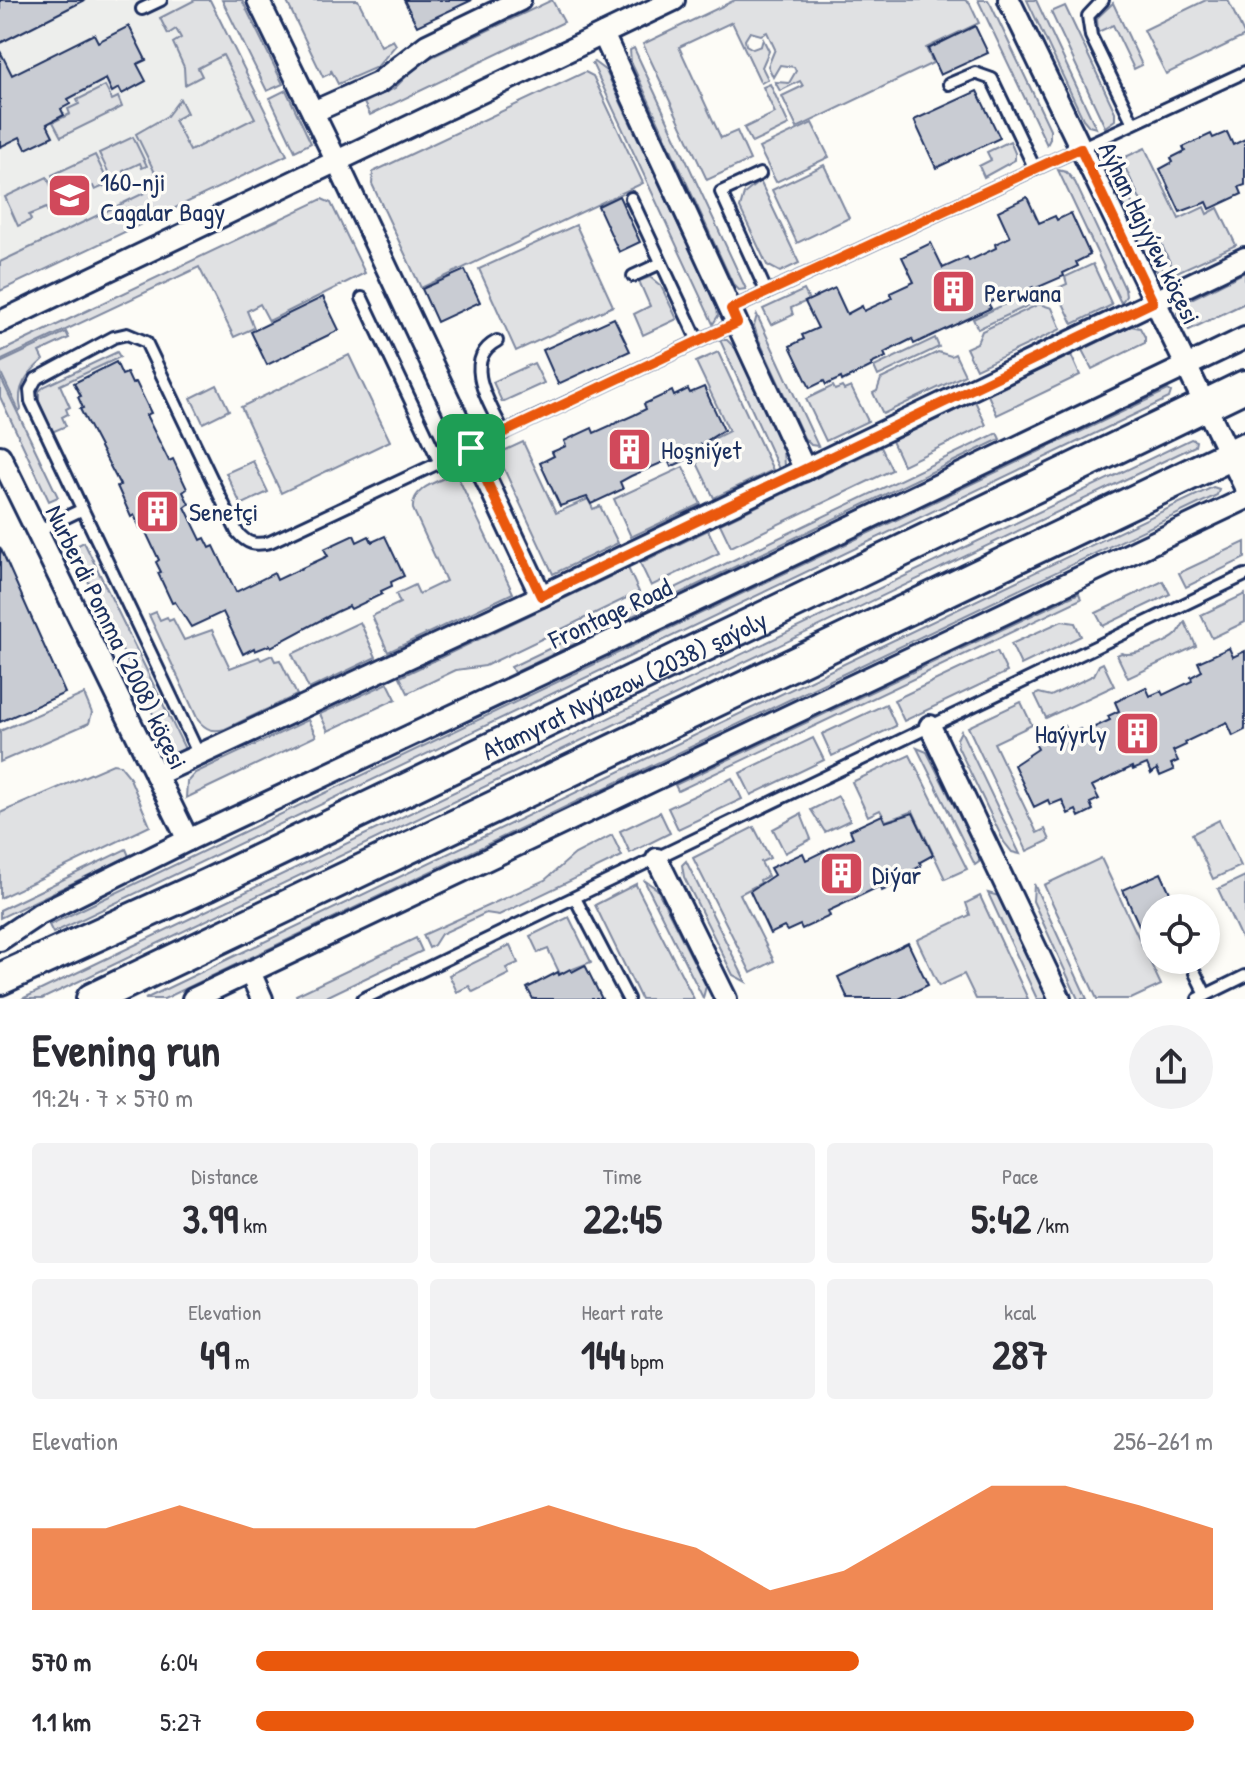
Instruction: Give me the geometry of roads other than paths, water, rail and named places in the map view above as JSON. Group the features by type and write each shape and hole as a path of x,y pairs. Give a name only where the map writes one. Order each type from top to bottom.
{"main road":[{"name":"Atamyrat Nyýazow (2038) şaýoly","path":"0,979 223,877 1245,386"},
{"name":"Atamyrat Nyýazow (2038) şaýoly","path":"92,999 1238,452"}],"street":[{"path":"258,0 541,596"},
{"path":"313,112 378,83 427,45 520,0"},
{"path":"0,322 674,0"},
{"name":"Aýhan Hajyýew köçesi","path":"1009,0 1185,366 1205,405 1238,452 1245,487"},
{"path":"603,34 805,470"},
{"path":"156,775 541,596 1245,258"},
{"name":"Frontage Road","path":"0,940 39,914 188,840 1245,338"},
{"name":"Nurberdi Pomma (2008) köçesi","path":"0,456 188,840"},
{"path":"193,999 1245,499"},
{"path":"930,726 1060,999"},
{"path":"657,859 726,999"},
{"path":"250,972 262,999"}],"lane":[{"path":"142,9 161,0"},
{"path":"1103,0 1088,16 1091,36 1133,123"},
{"path":"199,755 31,401 30,390 36,379 54,367 114,337 127,334 146,342 237,532 251,543 270,542 698,341 767,293 1245,72"},
{"path":"949,84 975,73 992,79 1035,169"},
{"path":"760,174 721,192 767,293"},
{"path":"631,198 698,341"},
{"path":"633,276 661,263"},
{"path":"362,298 440,463"},
{"path":"497,341 484,349 479,367 484,392 504,433"},
{"path":"37,531 81,510"},
{"path":"363,999 1245,575"},
{"path":"575,898 628,999"},
{"path":"1195,974 1202,997 1245,976"}],"place":[{"name":"160-nji Cagalar Bagy","path":"69,196"},
{"name":"Perwana","path":"953,292"},
{"name":"Hoşniýet","path":"630,449"},
{"name":"Senetçi","path":"158,511"},
{"name":"Haýyrly","path":"1138,733"},
{"name":"Diýar","path":"841,874"}]}
